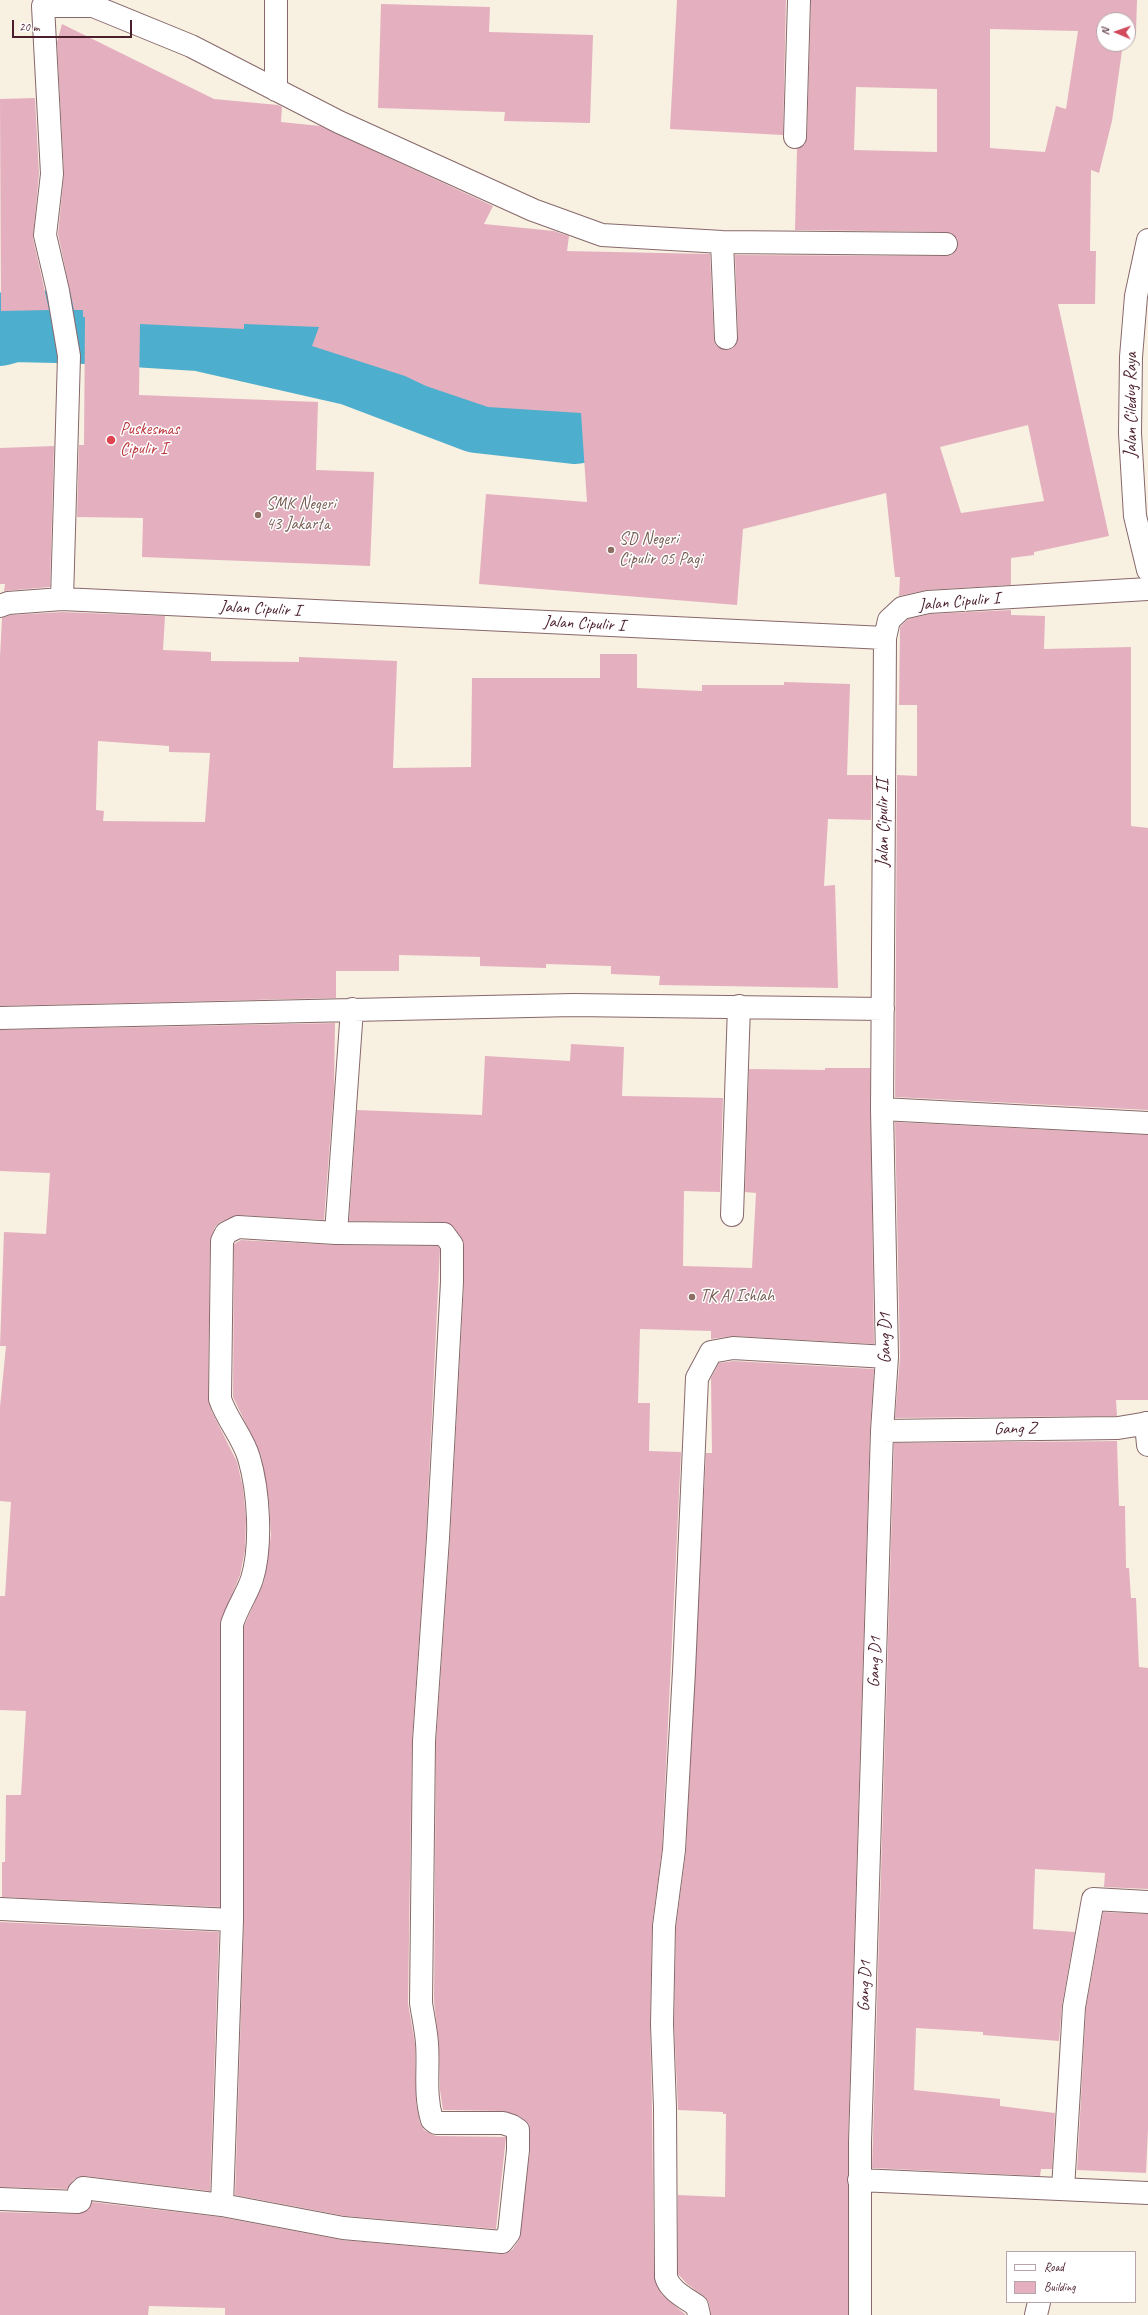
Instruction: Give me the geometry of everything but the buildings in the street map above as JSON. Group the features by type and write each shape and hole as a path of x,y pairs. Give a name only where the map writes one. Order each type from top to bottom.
{"street":[{"path":"276,0 276,90"},
{"path":"795,137 799,0"},
{"path":"62,599 69,356 58,291 45,235 52,174 42,6 93,6 191,46 339,122 533,210 602,235 722,242 946,244"},
{"name":"Jalan Ciledug Raya","path":"1148,240 1136,296 1131,356 1130,433 1135,516 1148,570"},
{"path":"722,242 726,338"},
{"name":"Jalan Cipulir I","path":"0,606 8,603 62,599 885,638 889,620 902,608 928,602 1148,589"},
{"name":"Jalan Cipulir II","path":"883,1009 885,638"},
{"path":"0,1018 573,1004 883,1009"},
{"path":"732,1215 740,1006"},
{"path":"336,1233 352,1009"},
{"name":"Gang D1","path":"860,2315 859,2180 882,1430 887,1357 882,1109 883,1009"},
{"path":"882,1109 1148,1123"},
{"path":"0,2198 77,2202 80,2201 79,2192 83,2188 222,2205 343,2228 485,2242 502,2242 509,2233 518,2150 518,2130 503,2123 436,2123 432,2120 426,2091 427,2043 421,2003 424,1741 438,1538 452,1282 452,1245 444,1234 336,1233 238,1227 226,1234 222,1241 220,1399 224,1411 235,1427 249,1458 255,1489 258,1524 257,1554 252,1580 242,1598 232,1624 232,1920 222,2205"},
{"path":"699,2315 697,2306 676,2292 668,2283 666,2277 665,2108 662,2024 664,1926 674,1850 684,1671 697,1378 712,1352 733,1348 887,1357"},
{"path":"1147,1423 1148,1445"},
{"name":"Gang Z","path":"882,1430 1118,1428 1147,1423"},
{"path":"1063,2189 1074,2007 1093,1899 1148,1902"},
{"path":"0,1909 232,1920"},
{"path":"859,2180 1148,2193"},
{"path":"1036,2315 1040,2303"}],"waterway":[{"path":"0,330 14,326 57,327"},
{"path":"70,327 199,335 353,370 477,417 575,428 680,412"}],"place":[{"name":"Puskesmas Cipulir I","path":"111,440"},
{"name":"SMK Negeri 43 Jakarta","path":"258,515"},
{"name":"SD Negeri Cipulir 05 Pagi","path":"611,550"},
{"name":"TK Al Ishlah","path":"692,1297"}]}
